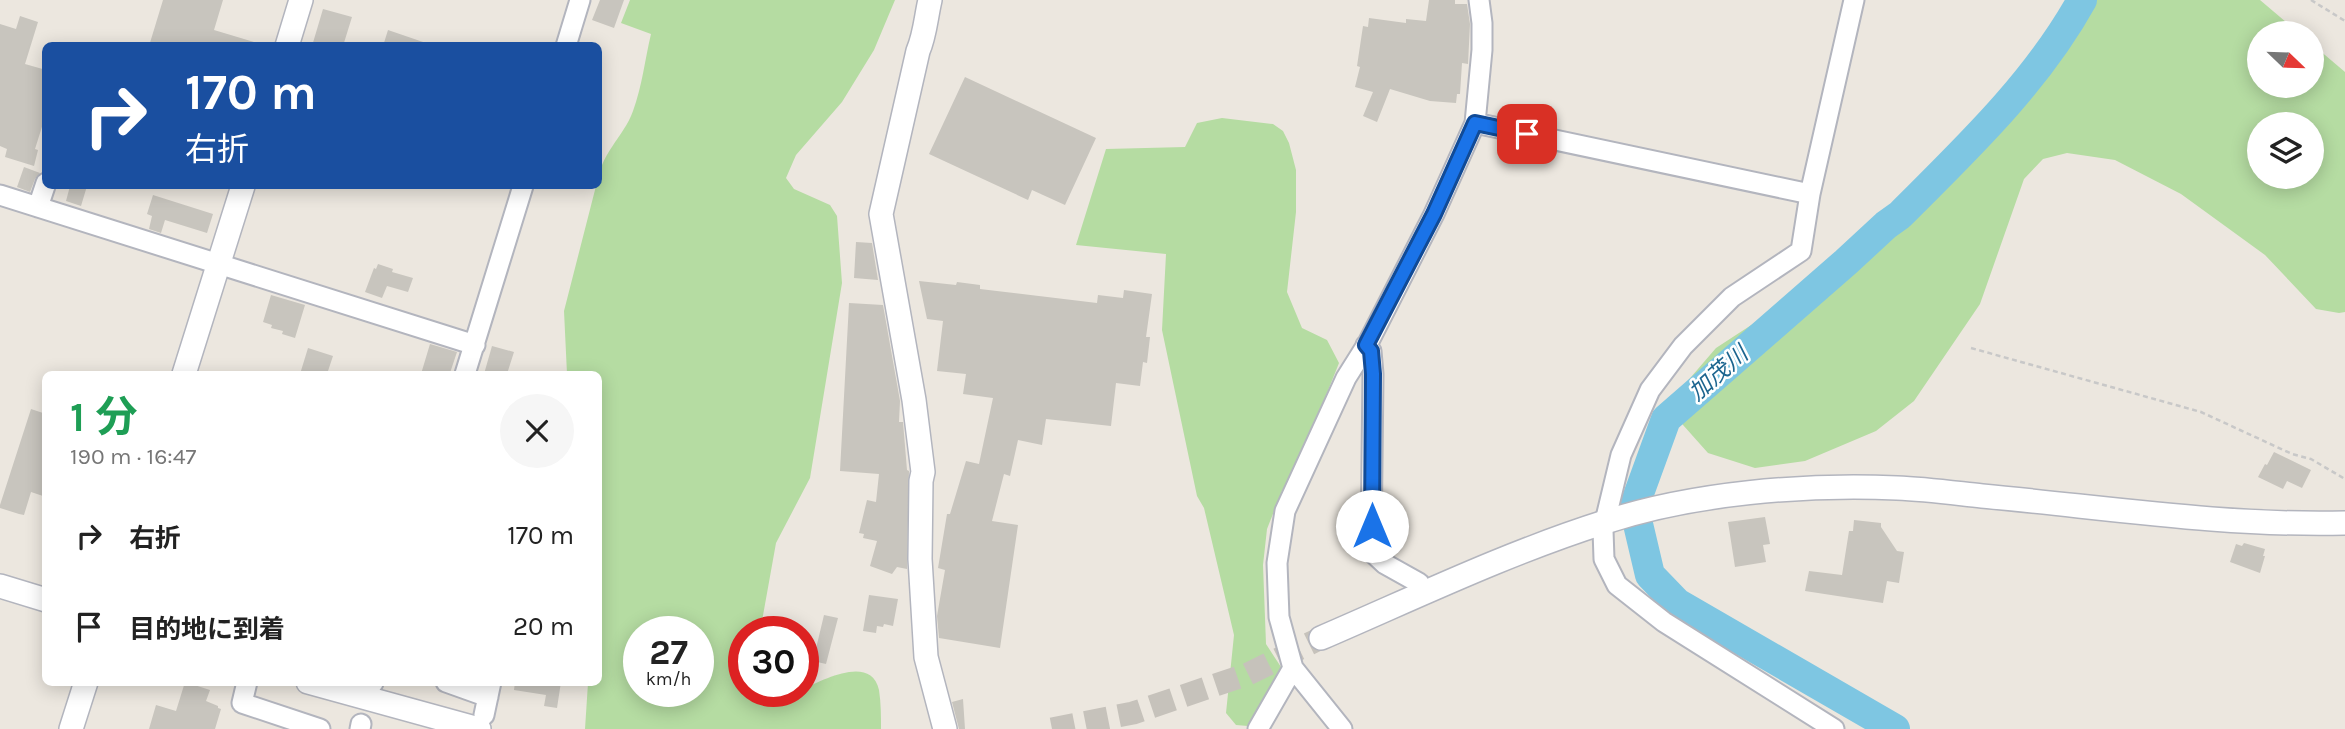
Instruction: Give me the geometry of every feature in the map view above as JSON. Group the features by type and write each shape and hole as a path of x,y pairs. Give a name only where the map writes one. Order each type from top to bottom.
{"street":[{"path":"288,42 301,0"},
{"path":"567,42 580,0"},
{"path":"930,0 881,214 914,400 923,472 920,559 926,657 946,729"},
{"path":"1342,729 1293,668 1279,617 1277,563 1286,511 1346,378 1434,214 1475,123 1482,50 1479,0"},
{"path":"1834,729 1664,622 1617,585 1604,559 1605,522 1621,456 1650,390 1683,346 1732,297 1801,251 1810,194 1854,0"},
{"path":"1475,123 1810,194"},
{"path":"38,207 44,189"},
{"path":"185,371 242,189"},
{"path":"466,371 522,189"},
{"path":"0,195 475,345"},
{"path":"1366,345 1371,351 1373,374 1371,551 1385,564 1419,583 1423,594"},
{"path":"1321,638 1503,560 1605,522 1678,504 1762,492 1898,488 2224,521 2345,523"},
{"path":"0,586 42,599"},
{"path":"1258,729 1293,668"},
{"path":"71,729 85,686"},
{"path":"246,686 242,703 320,729"},
{"path":"338,686 486,706"},
{"path":"453,686 486,706"}],"path":[{"path":"2311,0 2345,21"},
{"path":"1971,348 2201,411 2292,454 2311,459 2345,479"}],"green space":[{"path":"630,0 895,0 874,50 842,102 796,155 786,178 794,189 830,205 837,216 842,283 810,478 776,543 763,616 728,616 728,707 819,707 819,682 857,671 867,673 874,679 879,690 881,729 585,729 588,686 602,686 602,371 567,371 564,311 595,189 602,189 602,165 629,120 641,83 651,34 621,23"},
{"path":"2094,0 2260,0 2285,21 2247,21 2247,98 2324,98 2324,54 2345,72 2345,312 2316,309 2265,255 2181,194 2115,160 2067,153 2043,159 2024,179 1980,304 1914,401 1876,431 1805,461 1755,468 1708,453 1675,416 1679,391 1716,348 1898,229 2034,84"},
{"path":"1222,118 1273,124 1283,131 1289,143 1296,170 1296,212 1287,292 1302,328 1327,340 1339,363 1297,468 1282,491 1267,529 1263,565 1266,644 1281,667 1248,726 1236,725 1226,713 1234,635 1204,508 1197,496 1162,330 1166,254 1076,245 1106,149 1185,147 1197,123"}],"building":[{"path":"163,0 223,0 214,30 254,42 150,42"},
{"path":"600,0 624,0 614,28 592,20"},
{"path":"1429,0 1455,0 1455,4 1467,4 1470,24 1468,64 1462,63 1460,94 1457,94 1456,103 1430,101 1390,89 1377,122 1363,116 1373,92 1355,87 1360,67 1357,66 1363,26 1368,27 1369,18 1406,23 1406,19 1426,21"},
{"path":"323,9 352,17 344,42 313,42"},
{"path":"20,16 38,22 25,64 42,69 42,127 35,149 38,150 34,166 5,157 7,149 0,146 0,24 16,29"},
{"path":"388,30 423,42 384,42"},
{"path":"965,77 1096,138 1065,205 1032,190 1028,200 929,154"},
{"path":"24,167 40,173 30,192 17,187"},
{"path":"69,189 86,189 81,206 66,201"},
{"path":"153,195 213,214 207,233 165,220 161,233 149,229 152,216 147,214"},
{"path":"856,242 872,243 878,280 854,278"},
{"path":"378,264 393,269 392,272 413,278 408,292 387,286 382,298 365,292"},
{"path":"919,281 956,285 957,282 980,285 980,289 1097,303 1098,295 1123,298 1124,290 1152,294 1146,337 1150,337 1147,363 1143,362 1140,386 1116,383 1111,426 1046,419 1042,445 1018,440 1010,476 1004,474 992,521 1018,525 1000,648 939,638 937,616 945,570 938,568 947,514 950,514 966,461 979,464 993,398 963,394 966,374 937,371 943,321 927,319"},
{"path":"271,295 305,305 295,338 282,334 283,331 271,328 272,325 263,322"},
{"path":"849,303 883,305 900,401 899,422 903,422 909,471 907,569 897,567 892,574 870,566 877,541 863,538 864,534 859,533 867,500 876,502 879,474 840,471"},
{"path":"430,344 457,352 451,371 422,371"},
{"path":"492,346 514,352 508,371 485,371"},
{"path":"308,348 333,356 328,371 301,371"},
{"path":"31,409 42,413 42,496 31,492 24,515 0,508"},
{"path":"2274,452 2311,470 2302,488 2287,481 2283,489 2258,477"},
{"path":"1765,517 1770,544 1763,545 1766,562 1735,567 1728,522"},
{"path":"1854,520 1881,523 1897,551 1904,552 1899,583 1887,581 1883,603 1805,591 1809,571 1842,575 1849,531 1853,531"},
{"path":"2244,543 2265,549 2260,573 2230,562 2236,544 2242,546"},
{"path":"869,595 898,599 893,626 877,626 876,633 863,631"},
{"path":"824,615 838,618 826,664 819,662 819,636"},
{"path":"184,686 210,690 206,701 221,709 215,729 149,729 156,705 176,711"},
{"path":"514,686 560,686 557,708 544,706 546,695 514,690"},
{"path":"963,699 965,729 959,729 952,702"}],"waterway":[{"name":"加茂川","path":"1895,729 1677,603 1650,575 1634,507 1666,419 1900,215 1950,165 2022,87 2064,30 2082,0"}],"tunnel":[{"path":"1052,729 1133,713 1248,674 1321,638"}],"route":[{"path":"1372,526 1373,374 1371,351 1366,345 1434,214 1475,123 1527,134"}]}
